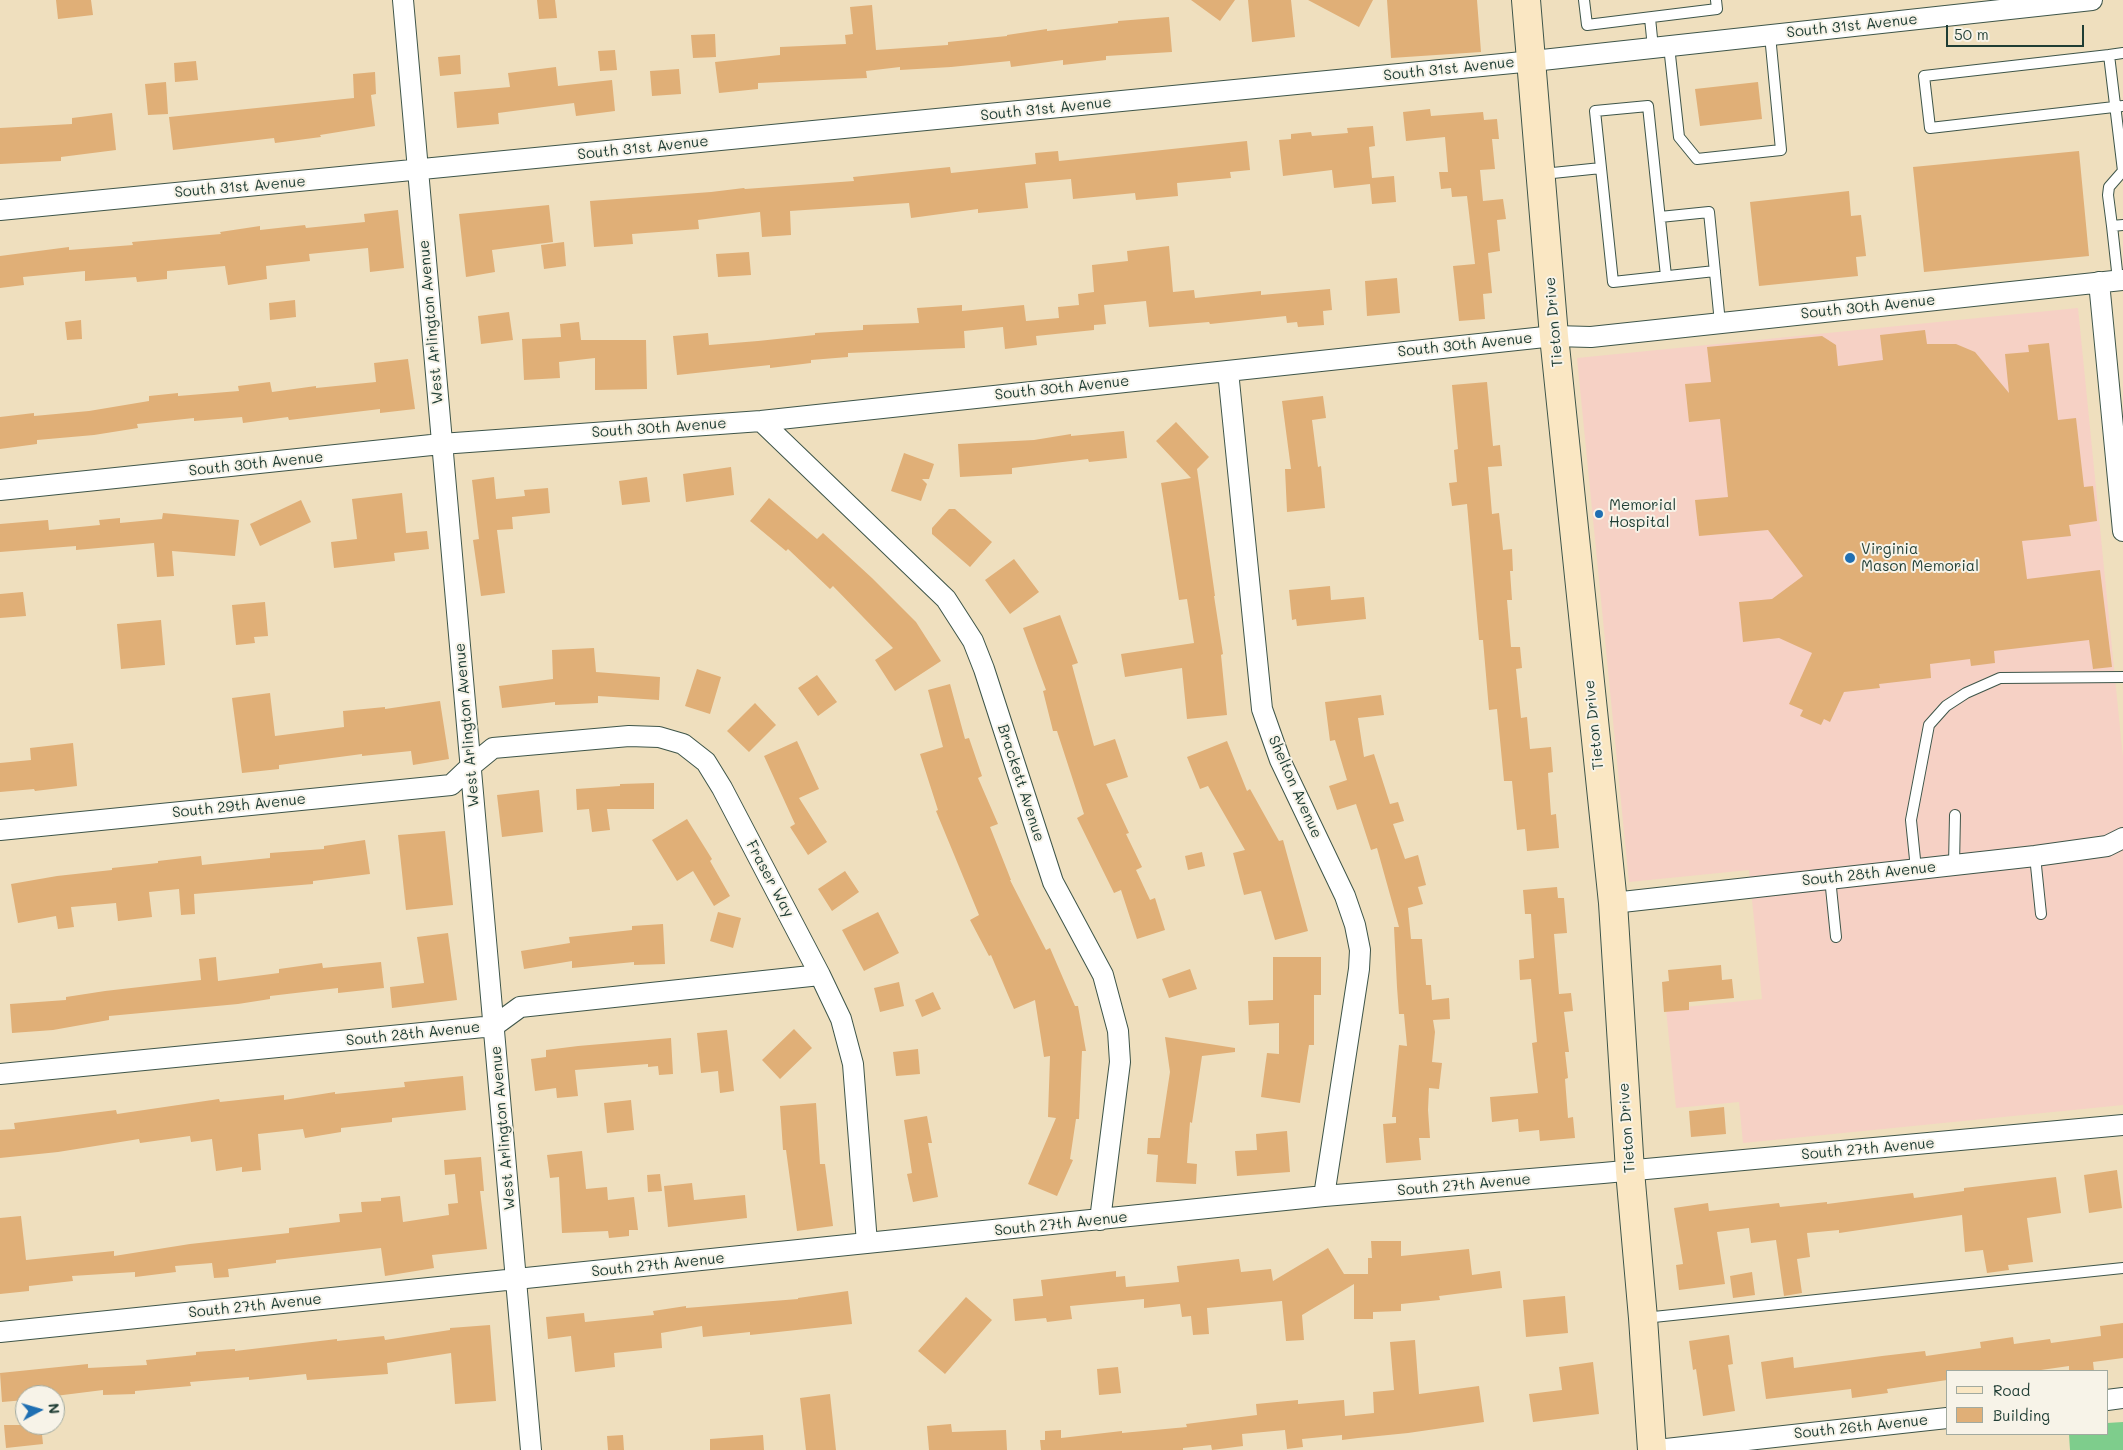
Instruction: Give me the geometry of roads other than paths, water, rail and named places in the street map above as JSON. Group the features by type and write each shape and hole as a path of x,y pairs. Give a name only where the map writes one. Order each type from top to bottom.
{"main road":[{"name":"Tieton Drive","path":"1526,0 1533,61 1554,336 1612,903 1630,1170 1652,1450"}],"street":[{"name":"West Arlington Avenue","path":"403,0 531,1450"},
{"name":"South 31st Avenue","path":"0,210 1533,61 2092,0"},
{"name":"South 30th Avenue","path":"0,490 441,444 761,421 1554,336 1591,337 2113,281"},
{"path":"2113,281 2123,531"},
{"name":"Shelton Avenue","path":"1228,371 1262,709 1280,760 1345,896 1355,925 1360,950 1359,969 1324,1196"},
{"name":"Brackett Avenue","path":"761,421 946,600 973,642 984,669 1053,882 1103,975 1118,1031 1120,1062 1100,1220"},
{"name":"Fraser Way","path":"471,766 493,748 629,736 659,737 683,744 706,762 722,788 841,1019 852,1064 867,1243"},
{"name":"South 29th Avenue","path":"0,830 451,785 471,766"},
{"name":"South 28th Avenue","path":"1612,903 2035,856 2107,846 2123,838"},
{"name":"South 28th Avenue","path":"0,1074 494,1026 520,1007 820,975"},
{"name":"South 27th Avenue","path":"0,1332 1324,1196 2123,1125"},
{"path":"2108,1400 2123,1398"},
{"name":"South 26th Avenue","path":"1657,1450 1946,1418"}],"lane":[{"path":"1584,0 1587,25 1717,9 1716,0"},
{"path":"1650,18 1661,47 1679,137 1697,159 1781,150 1770,35"},
{"path":"2119,106 1930,128 1924,76 2123,53"},
{"path":"2109,55 2119,106 2123,171 2109,187 2108,195 2112,226 2113,281"},
{"path":"1666,276 1648,106 1595,111 1613,282 1715,271"},
{"path":"1542,174 1601,168"},
{"path":"1660,217 1709,212 1720,323"},
{"path":"2112,226 2123,225"},
{"path":"1916,869 1911,820 1929,725 1946,706 1966,693 2000,678 2123,677"},
{"path":"1954,865 1955,815"},
{"path":"2035,856 2041,914"},
{"path":"1830,878 1836,937"},
{"path":"1643,1318 2123,1268"}],"place":[{"name":"Memorial Hospital","path":"1599,514"},
{"name":"Virginia Mason Memorial","path":"1850,558"}]}
